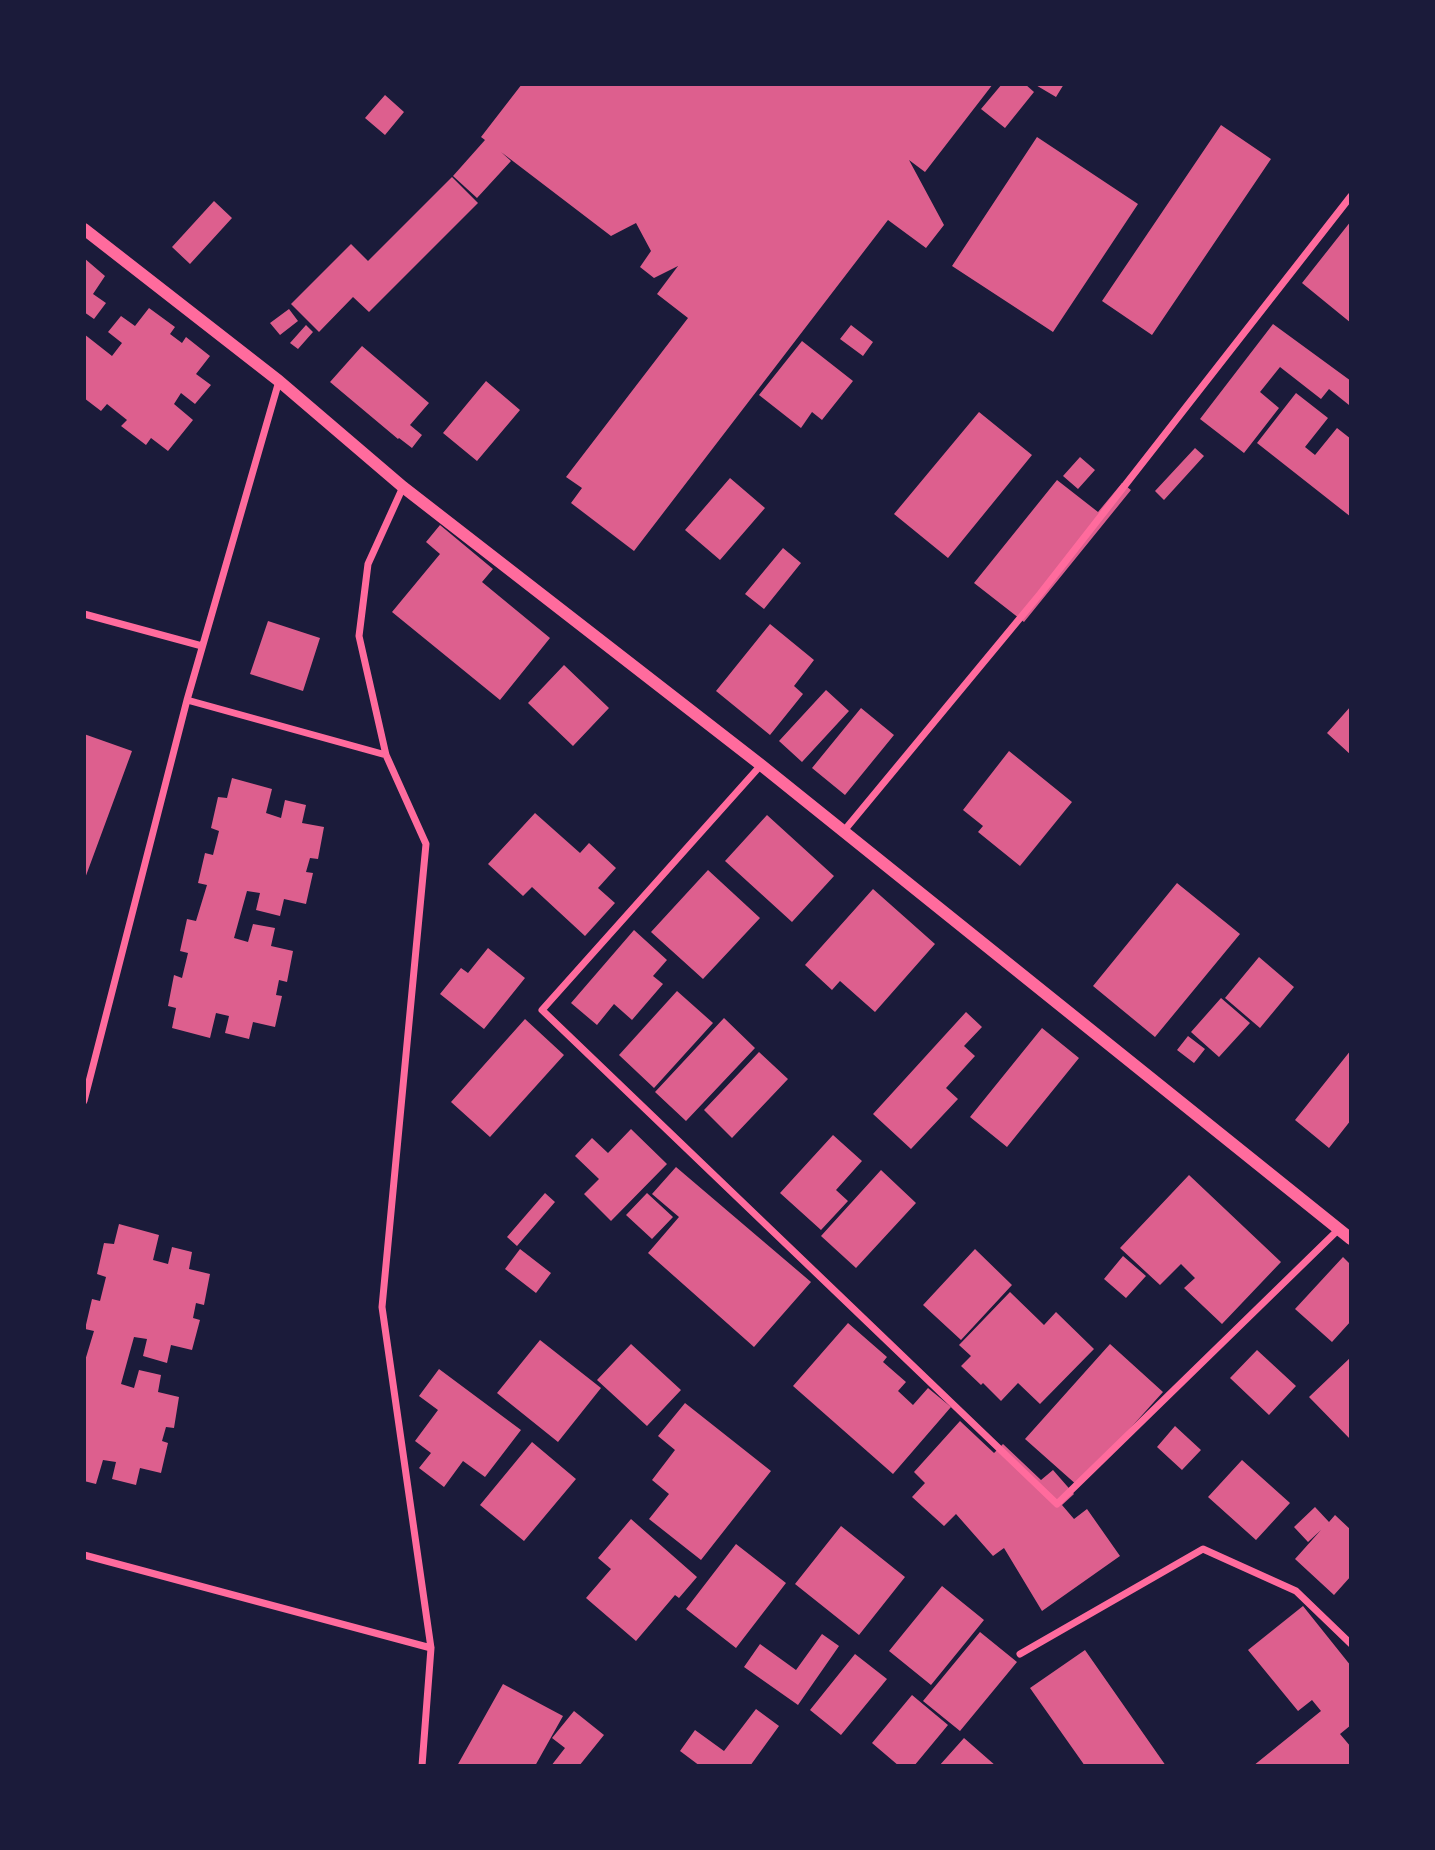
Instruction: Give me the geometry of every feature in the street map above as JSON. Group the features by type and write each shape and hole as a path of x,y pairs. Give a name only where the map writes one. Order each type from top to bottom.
{"street":[{"path":"842,833 1040,594 1351,196"},
{"path":"84,229 279,381 403,487 761,765 842,833 1351,1239"},
{"path":"84,1101 187,700 279,381"},
{"path":"403,487 368,564 359,636 386,755 426,844 382,1307 431,1648 422,1766"},
{"path":"84,614 202,646"},
{"path":"187,700 386,755"},
{"path":"761,765 542,1010 1057,1504 1339,1228"},
{"path":"1020,1654 1203,1549 1296,1591 1351,1644"},
{"path":"84,1555 431,1648"}],"building":[{"path":"522,84 993,84 925,172 909,160 944,225 926,248 888,220 634,551 571,503 582,488 566,477 688,318 657,294 678,266 654,278 640,267 651,251 636,223 611,236 501,152 511,161 477,198 453,176 485,140 481,137"},
{"path":"1002,84 1025,84 1034,92 1005,128 981,109"},
{"path":"1034,84 1064,84 1056,97"},
{"path":"385,95 404,112 385,135 365,118"},
{"path":"1221,125 1271,159 1152,335 1102,301"},
{"path":"1037,137 1138,204 1053,332 952,266"},
{"path":"452,177 478,203 369,312 353,297 319,332 291,304 351,244 368,261"},
{"path":"214,201 232,218 190,264 172,247"},
{"path":"1351,221 1351,323 1302,283"},
{"path":"84,258 105,276 93,294 106,303 94,319 84,312"},
{"path":"149,308 175,327 170,334 182,343 186,337 210,356 196,374 211,385 195,404 181,393 174,404 193,420 168,451 151,438 146,445 121,426 127,420 107,404 101,411 84,398 84,334 112,356 122,343 108,332 121,316 135,326"},
{"path":"289,309 298,321 280,335 270,323"},
{"path":"1273,324 1351,381 1351,403 1349,405 1329,389 1321,399 1280,367 1260,392 1279,408 1244,453 1200,419"},
{"path":"306,325 313,332 298,349 290,343"},
{"path":"851,325 873,342 863,356 840,339"},
{"path":"802,341 853,381 822,420 812,412 801,428 759,395"},
{"path":"362,346 429,403 410,425 422,435 412,448 330,382"},
{"path":"486,381 520,410 477,461 443,433"},
{"path":"1296,393 1328,418 1305,447 1315,455 1337,428 1351,439 1351,517 1257,443"},
{"path":"979,412 1032,455 948,558 894,514"},
{"path":"1195,448 1204,456 1164,500 1155,491"},
{"path":"1080,457 1095,470 1078,489 1063,476"},
{"path":"730,478 765,508 720,560 685,530"},
{"path":"1057,480 1098,512 1122,483 1131,490 1024,622 974,583"},
{"path":"440,525 493,569 482,582 550,638 500,700 392,612 440,554 426,542"},
{"path":"783,548 801,563 764,609 745,594"},
{"path":"268,621 320,638 303,691 250,674"},
{"path":"770,624 814,660 794,686 803,694 770,735 716,691"},
{"path":"564,665 609,708 573,746 528,703"},
{"path":"826,690 849,711 802,762 779,741"},
{"path":"1351,706 1351,755 1327,733"},
{"path":"861,708 894,735 845,795 812,768"},
{"path":"84,734 132,751 84,881"},
{"path":"1009,751 1072,802 1020,866 978,832 983,826 963,810"},
{"path":"232,778 272,789 266,813 281,818 285,800 306,805 302,823 324,827 318,859 310,858 306,872 313,873 306,904 284,899 280,916 256,910 260,893 247,891 234,938 248,942 253,924 275,928 271,946 293,951 287,982 279,980 276,995 282,996 275,1027 253,1022 249,1039 225,1033 229,1016 216,1013 210,1038 172,1028 176,1008 168,1006 174,975 182,978 188,953 180,951 187,919 196,921 207,885 198,883 205,853 213,855 219,831 211,828 218,797 227,798"},
{"path":"535,813 580,853 589,843 616,868 598,888 615,903 585,936 532,887 523,896 488,864"},
{"path":"767,815 834,876 792,922 725,861"},
{"path":"708,870 760,918 703,979 651,932"},
{"path":"1177,883 1240,934 1155,1037 1093,986"},
{"path":"873,889 935,944 875,1012 840,981 832,990 805,965"},
{"path":"634,930 667,960 653,976 663,984 632,1020 614,1004 597,1025 571,1003"},
{"path":"488,948 525,978 484,1029 440,994 461,968 468,973"},
{"path":"1259,957 1294,987 1260,1028 1225,998"},
{"path":"677,991 713,1023 654,1088 619,1055"},
{"path":"1221,998 1250,1023 1219,1057 1191,1032"},
{"path":"966,1012 982,1027 964,1046 975,1056 946,1088 958,1099 911,1149 873,1114"},
{"path":"724,1018 755,1048 686,1121 655,1092"},
{"path":"525,1019 564,1055 490,1137 451,1102"},
{"path":"1042,1028 1079,1058 1007,1147 970,1117"},
{"path":"1188,1036 1205,1049 1194,1063 1177,1050"},
{"path":"1351,1050 1351,1120 1329,1148 1295,1120"},
{"path":"759,1052 788,1079 732,1138 704,1110"},
{"path":"631,1129 667,1164 611,1221 584,1194 599,1179 575,1156 592,1138 608,1153"},
{"path":"833,1135 862,1161 836,1190 848,1201 821,1230 780,1193"},
{"path":"676,1167 811,1282 754,1347 648,1253 679,1217 652,1194"},
{"path":"881,1170 916,1203 856,1268 821,1236"},
{"path":"1189,1175 1281,1262 1222,1324 1184,1288 1195,1278 1181,1264 1160,1285 1120,1248"},
{"path":"545,1193 555,1202 517,1246 507,1237"},
{"path":"647,1193 673,1217 652,1239 626,1215"},
{"path":"119,1224 159,1235 153,1260 168,1264 172,1247 192,1252 189,1269 210,1274 204,1305 196,1303 193,1318 200,1320 192,1350 171,1345 167,1363 143,1356 147,1339 134,1337 121,1384 134,1388 139,1370 161,1375 158,1392 179,1397 174,1428 166,1427 162,1441 168,1443 161,1473 140,1468 136,1485 112,1479 116,1462 103,1460 96,1484 84,1481 84,1364 94,1331 85,1329 92,1299 100,1301 106,1277 97,1274 104,1243 114,1244"},
{"path":"520,1249 551,1273 536,1293 505,1269"},
{"path":"975,1249 1012,1285 961,1340 923,1305"},
{"path":"1123,1256 1146,1276 1126,1298 1104,1279"},
{"path":"1343,1257 1351,1265 1351,1321 1332,1342 1295,1309"},
{"path":"1010,1292 1044,1325 1056,1312 1094,1349 1040,1404 1018,1383 1001,1401 961,1366 971,1356 959,1345"},
{"path":"848,1323 887,1357 883,1362 906,1382 898,1391 913,1405 928,1388 951,1407 893,1474 793,1386"},
{"path":"540,1340 601,1388 558,1442 497,1393"},
{"path":"631,1344 681,1390 647,1426 597,1380"},
{"path":"1110,1344 1163,1392 1078,1486 1025,1439"},
{"path":"1257,1350 1296,1386 1269,1415 1230,1378"},
{"path":"1351,1357 1351,1440 1309,1397"},
{"path":"439,1369 521,1430 485,1477 463,1461 444,1487 419,1468 431,1453 415,1441 438,1410 419,1396"},
{"path":"685,1403 771,1471 701,1560 649,1519 669,1494 652,1480 675,1450 658,1436"},
{"path":"960,1421 994,1453 1003,1444 1041,1480 1053,1470 1074,1494 1062,1505 1074,1519 1087,1509 1120,1556 1042,1611 1004,1548 993,1556 956,1514 944,1526 912,1497 925,1483 914,1472"},
{"path":"1175,1426 1201,1450 1182,1470 1157,1447"},
{"path":"532,1442 576,1479 524,1541 480,1505"},
{"path":"1242,1460 1290,1503 1256,1540 1208,1497"},
{"path":"1315,1507 1329,1522 1335,1515 1351,1530 1351,1576 1334,1595 1295,1559 1321,1530 1308,1542 1294,1527"},
{"path":"631,1519 697,1577 679,1598 675,1595 636,1641 586,1598 611,1569 598,1558"},
{"path":"841,1526 905,1577 859,1635 795,1584"},
{"path":"736,1544 786,1583 736,1648 686,1609"},
{"path":"942,1586 984,1620 931,1685 889,1651"},
{"path":"1303,1606 1351,1666 1351,1725 1340,1734 1351,1747 1351,1766 1253,1766 1321,1711 1312,1700 1298,1711 1248,1650"},
{"path":"980,1632 1017,1662 960,1731 923,1701"},
{"path":"822,1634 839,1646 798,1705 744,1667 760,1644 796,1670"},
{"path":"1085,1650 1166,1766 1085,1766 1030,1688"},
{"path":"855,1654 887,1679 841,1735 810,1710"},
{"path":"503,1684 563,1716 535,1766 457,1766"},
{"path":"912,1695 948,1725 914,1766 899,1766 872,1743"},
{"path":"756,1709 779,1726 750,1766 700,1766 680,1751 695,1730 724,1751"},
{"path":"574,1711 604,1735 579,1766 551,1766 565,1748 552,1738"},
{"path":"964,1738 996,1766 939,1766"}]}
